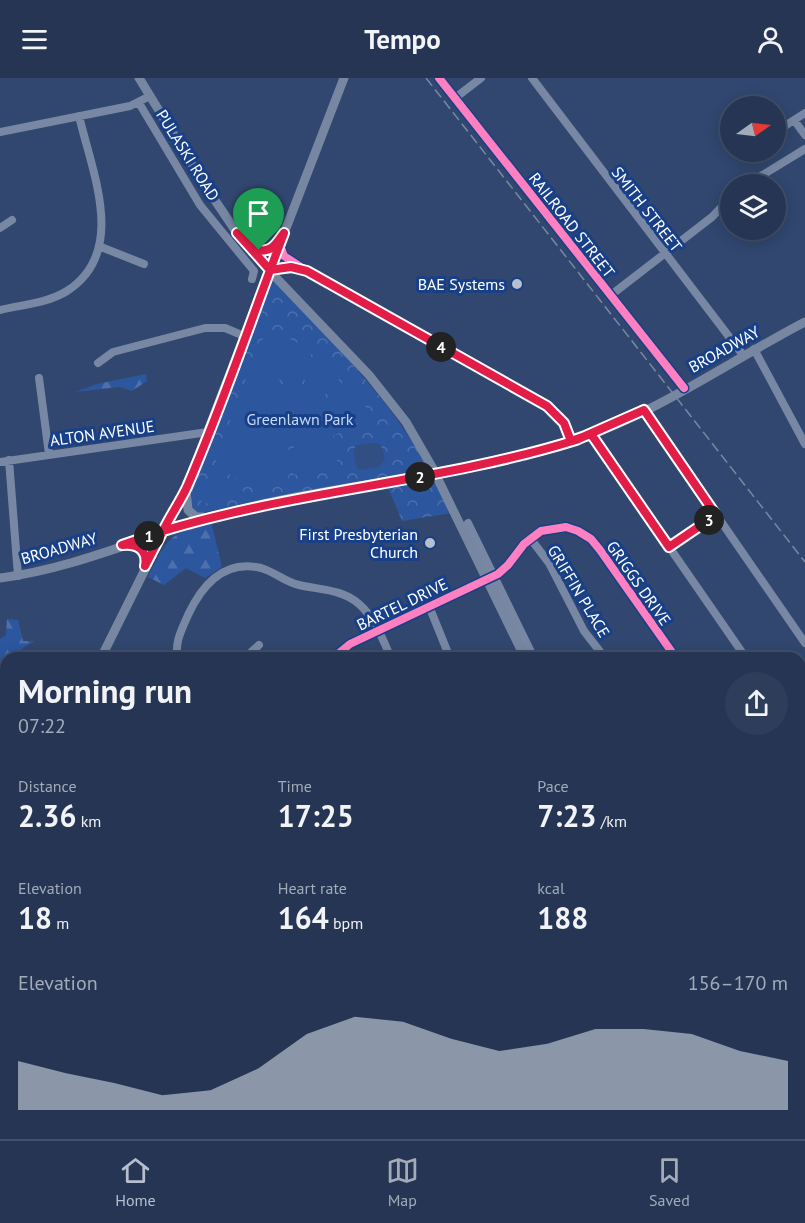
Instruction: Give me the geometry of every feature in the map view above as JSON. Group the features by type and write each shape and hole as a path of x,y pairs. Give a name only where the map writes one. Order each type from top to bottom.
{"main road":[{"path":"139,78 237,233 382,389 406,422 490,577 522,652"},
{"path":"104,652 187,485 344,78"},
{"path":"237,233 253,247 266,251 272,248 284,233"},
{"name":"BROADWAY","path":"0,578 38,572 214,516 435,474 571,441 644,410 805,322"},
{"path":"187,485 188,511 196,517 214,516"},
{"path":"122,545 133,545 142,550 146,557 145,566"}],"street":[{"name":"RAILROAD STREET","path":"439,78 684,388"},
{"path":"455,98 481,78"},
{"name":"SMITH STREET","path":"532,78 743,355"},
{"path":"0,132 139,103 150,96"},
{"name":"PULASKI ROAD","path":"139,103 200,205 254,271 252,279"},
{"path":"786,125 805,113"},
{"path":"0,310 66,291 88,268 101,247 103,219 79,116"},
{"path":"794,120 805,135"},
{"path":"764,174 805,149"},
{"path":"611,295 720,209"},
{"path":"0,228 12,220"},
{"path":"280,245 284,255 307,271 547,406 564,423 571,441"},
{"path":"101,247 144,264"},
{"path":"270,270 291,267 307,271"},
{"path":"98,363 113,352 205,328 225,328 244,336"},
{"path":"754,349 805,444"},
{"path":"39,378 49,454"},
{"path":"644,410 805,644"},
{"name":"ALTON AVENUE","path":"0,462 208,432"},
{"path":"591,434 742,652"},
{"path":"9,460 18,576"},
{"path":"669,547 716,515"},
{"path":"468,523 490,577 531,652"},
{"name":"GRIGGS DRIVE","path":"490,577 508,565 530,538 552,527 566,527 591,539 672,652"},
{"name":"GRIFFIN PLACE","path":"530,538 549,563 584,632 600,652"},
{"path":"178,652 180,634 201,589 219,573 245,567 260,568 291,583 348,596 368,613 389,652"},
{"name":"BARTEL DRIVE","path":"340,652 350,644 490,577"},
{"path":"429,606 448,652"},
{"path":"251,652 259,645"}],"green space":[{"name":"Greenlawn Park","path":"273,279 355,367 392,413 426,463 423,472 194,514 188,501"},
{"path":"268,328 314,351 296,374 277,381 277,389 290,383 304,386 307,369 318,353 341,377 322,398 297,435 262,404 245,395 246,375"},
{"path":"146,374 147,381 132,391 120,387 75,392 97,384"},
{"path":"348,379 371,416 333,436 338,466 294,475 291,463 287,483 258,488 214,467 238,398 250,399 268,410 286,440 291,461 294,446 301,434 312,425 326,420 327,401 337,387"},
{"path":"423,478 439,486 452,513 402,521 387,485"},
{"path":"241,481 244,497 202,504 199,487 210,485 212,495 211,487"},
{"path":"211,521 222,567 205,578 186,568 164,585 148,577 171,539"},
{"path":"7,619 18,620 23,641 35,641 20,652 0,652 0,639 6,635"}],"shaded area":[{"path":"375,443 381,445 385,459 379,467 360,470 357,468 353,451 356,445"}],"railway":[{"path":"426,78 805,562"}],"cycle path":[{"path":"439,78 684,388"},
{"path":"280,245 284,256 307,271 553,410 564,423 571,441"},
{"path":"340,652 350,644 498,574 524,544 541,531 566,527 591,539 672,652"}],"place":[{"name":"BAE Systems","path":"517,284"},
{"name":"First Presbyterian Church","path":"430,543"}],"route":[{"path":"259,250 237,233 270,270 291,267 307,271 547,406 564,423 571,441 576,440 591,434 669,547 716,515 644,410 576,440 554,446 447,472 234,511 185,524 163,531 145,566 146,557 142,550 129,544 122,545 163,531 182,496 196,464 244,336 254,312 270,270 284,233 272,248 266,251 259,250"}]}
